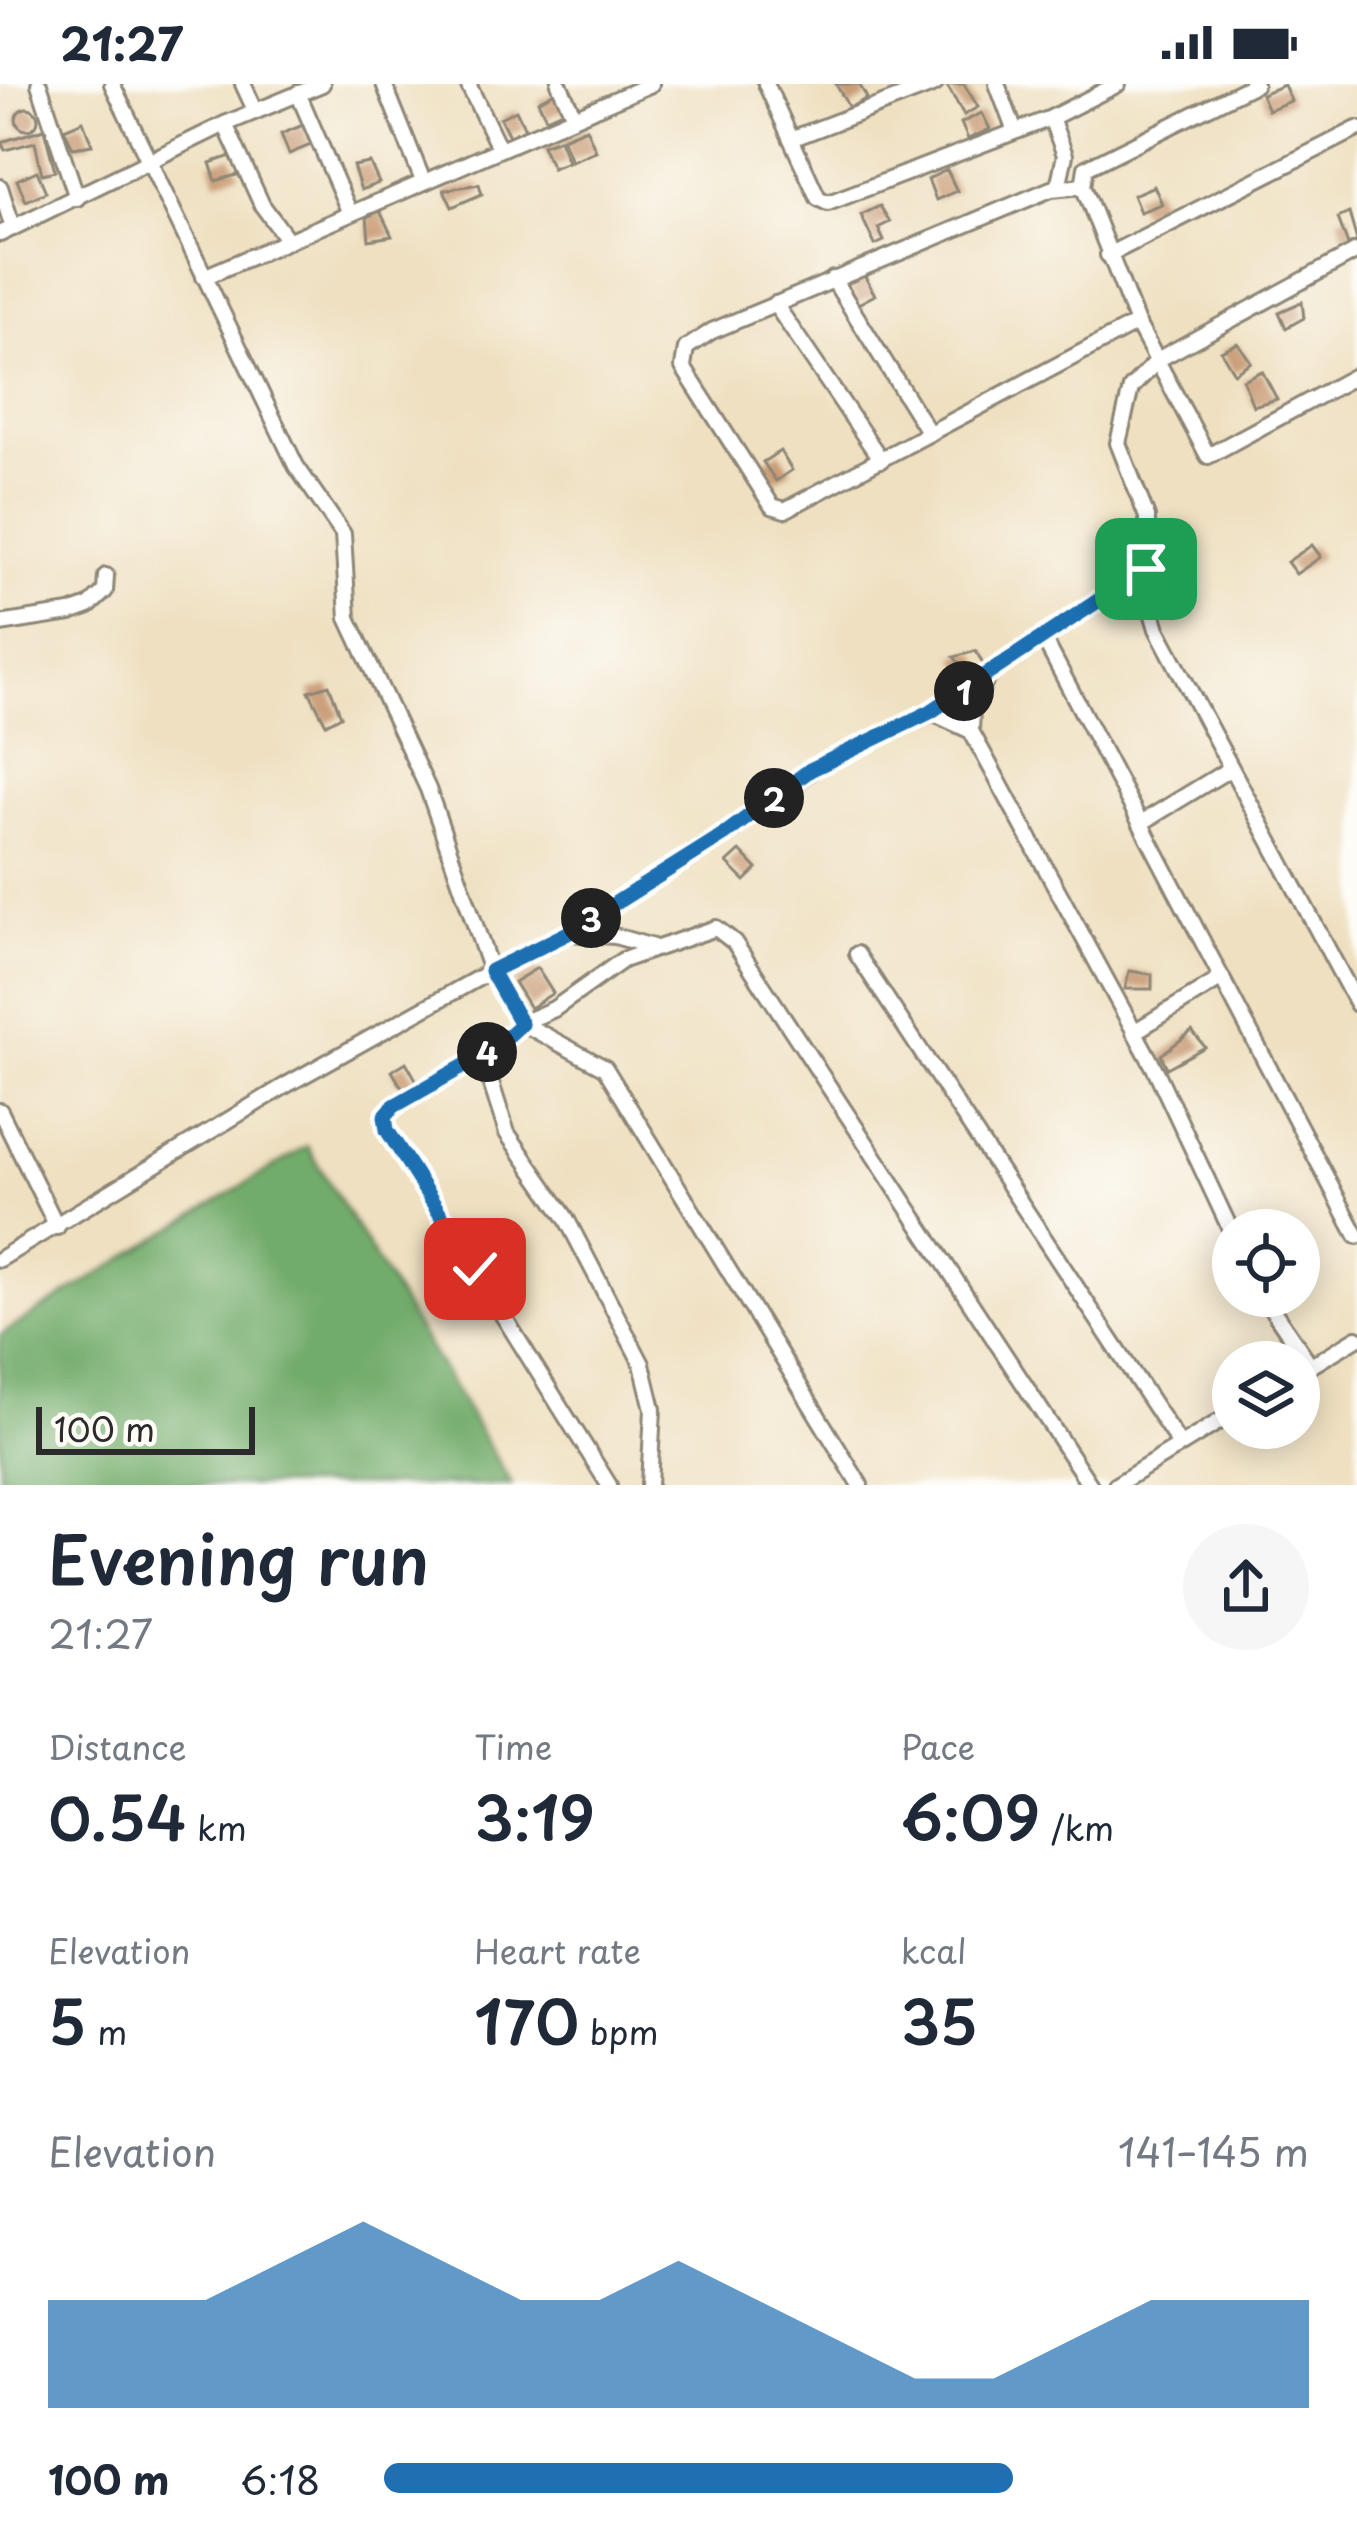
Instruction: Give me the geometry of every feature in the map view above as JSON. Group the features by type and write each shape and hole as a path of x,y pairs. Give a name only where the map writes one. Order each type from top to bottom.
{"street":[{"path":"39,84 77,198"},
{"path":"112,84 146,163 304,483 343,534 348,618 428,789 491,971 521,1024 605,1068 860,1485"},
{"path":"243,84 255,110"},
{"path":"0,187 7,231 255,110 322,84"},
{"path":"384,84 423,181"},
{"path":"468,84 499,148"},
{"path":"559,84 574,116"},
{"path":"204,277 649,84"},
{"path":"766,84 818,198 828,203 1051,118 1118,84"},
{"path":"791,139 935,84"},
{"path":"997,84 1014,129"},
{"path":"1255,84 1086,168 1083,186 1137,323 1208,456 1357,375"},
{"path":"298,93 349,211"},
{"path":"1051,118 1065,155 1058,187"},
{"path":"225,124 262,205 287,239"},
{"path":"1108,255 1357,129"},
{"path":"1083,186 1058,187 712,331 682,357 695,393 777,509 793,508 1137,323"},
{"path":"1357,251 1159,359 1131,388 1118,434 1123,465 1147,517 1146,569 1157,629 1228,770 1357,1004"},
{"path":"833,279 929,433"},
{"path":"775,304 881,460"},
{"path":"0,1259 328,1060 568,933 725,834 810,770 930,712 1045,641 1146,569"},
{"path":"0,624 88,607 105,591 106,576"},
{"path":"1045,641 1357,1236"},
{"path":"989,675 972,708 971,731 1134,1032 1220,1209"},
{"path":"930,712 971,731"},
{"path":"1141,823 1228,770"},
{"path":"609,1485 385,1123 394,1106 482,1055 521,1024 554,1009 623,960 716,928 734,942 1090,1485"},
{"path":"568,933 615,936 653,947"},
{"path":"857,954 1180,1444"},
{"path":"1134,1032 1222,978"},
{"path":"482,1055 507,1133 566,1218 642,1364 654,1428 650,1485"},
{"path":"0,1111 57,1226"},
{"path":"1320,1361 1357,1338"},
{"path":"1116,1485 1212,1425"}],"green space":[{"path":"307,1146 512,1485 0,1485 0,1335"}],"building":[{"path":"836,84 859,84 867,98 849,108"},
{"path":"946,84 964,84 978,107 964,115"},
{"path":"1284,85 1291,101 1268,110 1261,94"},
{"path":"555,92 564,110 546,118 538,101"},
{"path":"27,108 38,119 27,130 16,119"},
{"path":"516,110 525,129 509,136 500,118"},
{"path":"982,113 990,129 968,139 961,123"},
{"path":"83,121 92,145 73,148 64,129"},
{"path":"303,125 311,145 289,154 281,134"},
{"path":"586,128 596,151 571,161 562,138"},
{"path":"44,129 55,171 42,174 35,142 5,150 1,142"},
{"path":"559,139 568,162 552,168 542,145"},
{"path":"231,156 240,174 216,181 210,163"},
{"path":"370,163 379,183 361,190 353,166"},
{"path":"947,170 957,191 936,200 928,179"},
{"path":"37,171 46,192 26,201 17,180"},
{"path":"479,184 482,194 452,207 444,190"},
{"path":"1154,186 1162,204 1140,212 1133,195"},
{"path":"880,206 890,222 878,228 884,241 875,245 861,215"},
{"path":"380,211 392,236 369,240 367,217"},
{"path":"1349,213 1357,241 1348,245 1338,218"},
{"path":"864,275 875,295 858,304 847,284"},
{"path":"1302,302 1304,318 1286,328 1279,312"},
{"path":"1238,343 1251,362 1234,373 1221,351"},
{"path":"1262,371 1277,399 1253,406 1243,380"},
{"path":"780,451 792,470 776,481 763,462"},
{"path":"1312,545 1321,557 1296,574 1287,562"},
{"path":"976,651 985,668 969,675 954,657"},
{"path":"329,685 341,716 326,724 309,691"},
{"path":"740,851 757,869 745,881 727,863"},
{"path":"537,968 553,993 530,1008 514,982"},
{"path":"1129,971 1152,974 1152,989 1125,989"},
{"path":"1192,1031 1205,1047 1167,1068 1161,1055"},
{"path":"406,1062 418,1083 404,1091 392,1071"}],"route":[{"path":"475,1269 387,1130 385,1116 394,1106 494,1049 521,1024 491,971 568,933 725,834 810,770 930,712 1045,641 1146,569"}]}
